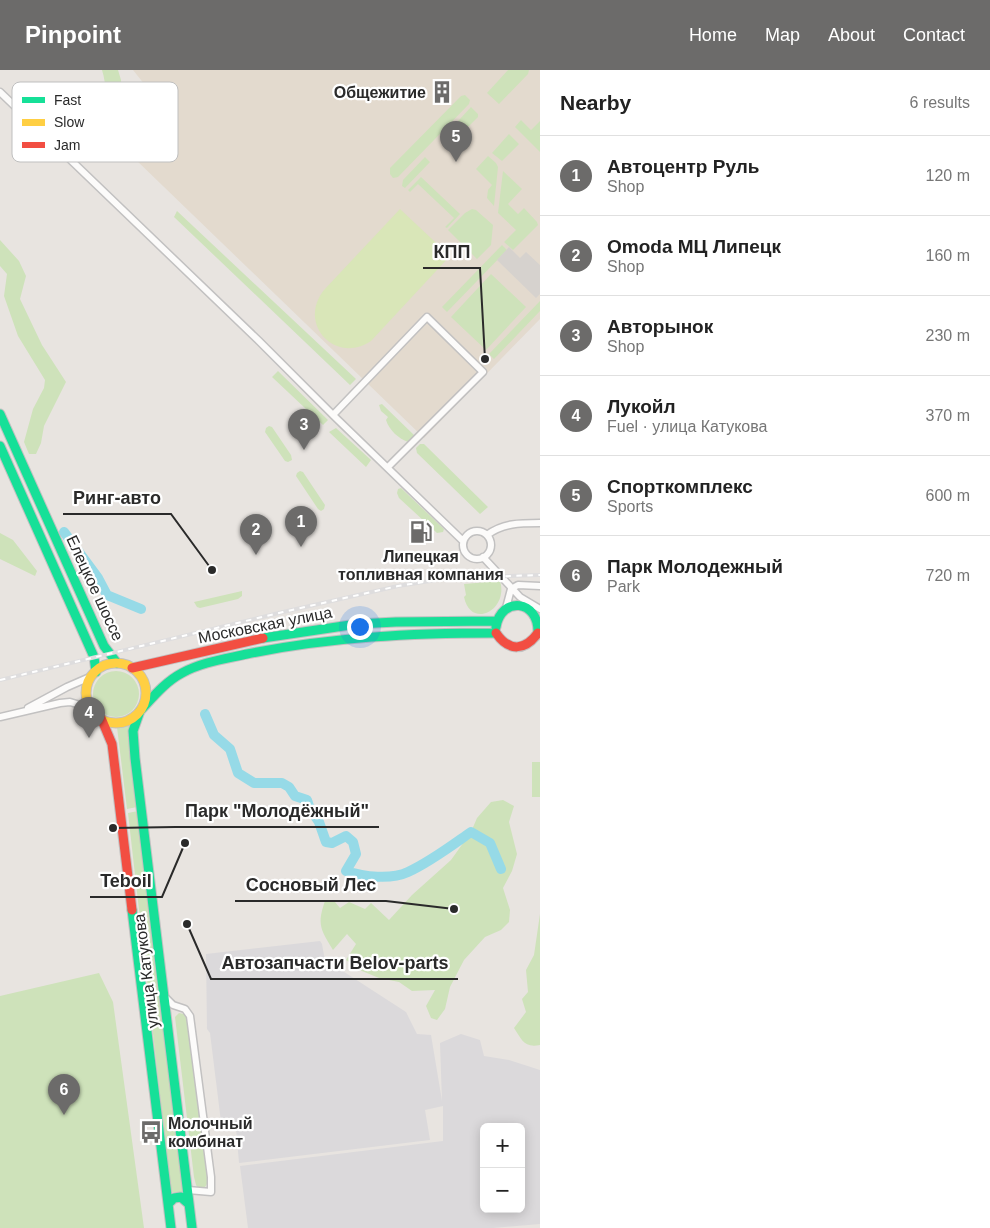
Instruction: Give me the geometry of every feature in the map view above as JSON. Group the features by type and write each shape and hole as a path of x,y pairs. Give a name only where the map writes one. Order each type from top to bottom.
{"main road":[{"name":"Елецкое шоссе","path":"0,414 96,630 108,653 117,663"},
{"name":"Елецкое шоссе","path":"0,446 94,657 93,675"},
{"path":"521,606 536,610 539,621 539,633 531,643 517,647 509,646 496,633 496,621 499,614 506,608 521,606"},
{"name":"Московская улица","path":"132,668 224,646 337,626 405,622 496,621"},
{"name":"Московская улица","path":"140,711 162,686 182,672 263,650 335,638 377,635 496,633"},
{"path":"117,663 132,668 138,673 145,687 144,703 140,711 129,720 121,722 114,723 101,718 90,708 86,695 93,675 105,665 117,663"},
{"name":"улица Катукова","path":"140,711 133,731 134,749 192,1228"},
{"name":"улица Катукова","path":"101,718 112,744 171,1228"},
{"path":"168,1204 174,1198 181,1197 189,1204"}],"street":[{"path":"0,92 12,103"},
{"path":"73,162 259,340 464,541"},
{"path":"333,414 427,317 483,372 388,467"},
{"path":"487,536 494,530 508,525 540,523"},
{"path":"474,531 479,531 487,536 491,545 490,550 483,557 474,559 466,554 464,541 466,537 474,531"},
{"path":"483,557 511,589 536,610"},
{"path":"506,608 511,589 518,585 540,586"},
{"path":"21,712 93,675"},
{"path":"0,717 65,703 90,708"},
{"path":"164,996 173,1006 185,1009 190,1016 211,1177 211,1192 188,1190"},
{"path":"167,1022 176,1010 185,1009"}],"shaded area":[{"path":"133,70 540,70 540,319 424,438 138,162 178,162 178,82 143,82"},
{"path":"509,247 520,258 526,252 540,265 540,294 536,298 497,260"},
{"path":"320,941 325,961 332,960 338,968 406,1012 417,1034 431,1035 442,1101 440,1043 461,1034 480,1040 484,1056 509,1060 540,1070 540,1224 493,1228 248,1228 240,1166 443,1141 443,1106 425,1110 430,1140 239,1163 236,1128 222,1130 210,1033 207,1029 206,954"}],"green space":[{"path":"102,70 118,70 121,82 104,82"},
{"path":"508,70 529,70 528,74 499,104 487,93"},
{"path":"465,95 470,100 469,104 398,177 393,178 390,174 390,168 461,96"},
{"path":"471,107 478,114 478,117 453,140 448,135 448,132"},
{"path":"521,120 531,130 540,121 540,152 515,127"},
{"path":"509,134 519,144 502,161 492,153"},
{"path":"488,156 498,167 494,206 487,198 488,190 492,185 476,169"},
{"path":"425,157 430,162 405,188 402,186 403,180"},
{"path":"503,171 522,189 508,204 518,214 524,208 538,225 513,250 504,242 516,230 498,213"},
{"path":"421,177 460,214 447,228 445,227 454,218 418,184 410,192 408,190"},
{"path":"400,209 450,256 371,341 358,347 345,348 333,344 324,337 318,327 315,316 317,303 324,290"},
{"path":"472,209 476,210 493,225 491,245 477,259 448,230 465,213"},
{"path":"177,211 356,379 350,385 174,217"},
{"path":"0,240 19,261 26,276 20,299 42,345 66,382 44,426 41,443 36,454 29,454 24,442 33,409 44,388 45,380 18,336 4,296 7,274 0,266"},
{"path":"502,245 507,250 447,312 442,307"},
{"path":"491,274 526,307 486,350 451,317"},
{"path":"540,301 540,311 494,359 489,354"},
{"path":"278,371 328,420 323,425 272,377"},
{"path":"382,404 415,436 408,442 389,427 386,420 388,417 381,411 379,405"},
{"path":"269,426 272,427 291,455 292,460 285,461 265,432"},
{"path":"336,428 371,460 366,467 329,432"},
{"path":"420,444 424,444 488,507 480,514 417,453 416,448"},
{"path":"300,471 303,472 325,505 321,511 296,476"},
{"path":"401,488 444,529 443,532 437,533 399,498 397,493 398,489"},
{"path":"0,533 13,540 37,571 35,576 0,559"},
{"path":"500,581 501,591 499,600 494,608 481,614 474,612 468,607 464,597 466,595 464,584"},
{"path":"242,591 242,596 238,599 200,608 194,602"},
{"path":"112,671 120,671 129,675 135,681 139,694 135,707 129,713 120,717 112,717 103,713 97,707 93,698 93,690 97,681 103,675"},
{"path":"128,725 130,728 137,807 127,809 117,727"},
{"path":"532,762 540,762 540,797 532,797"},
{"path":"503,800 514,806 509,822 517,854 512,871 503,888 510,910 509,922 501,930 485,937 464,960 450,987 445,1009 437,1020 431,1018 426,1006 435,990 412,991 399,982 379,978 362,971 346,960 356,944 347,934 333,950 321,926 321,915 325,901 335,902 340,908 349,902 365,909 371,903 389,920 412,895 451,860 471,832 477,818 491,802"},
{"path":"138,811 183,1193 171,1192 128,813"},
{"path":"540,914 540,1045 535,1046 524,1042 514,1028 526,1012 522,999 528,992 526,970 534,955"},
{"path":"99,973 113,1002 144,1228 0,1228 0,996"},
{"path":"179,1013 188,1015 209,1181 205,1187 198,1188 194,1177 175,1017"}],"waterway":[{"path":"64,532 98,578 107,595 141,609"},
{"path":"205,714 214,735 230,749 238,773 254,783 282,783 289,787 295,796 307,800 310,809 319,822 326,842 332,843 346,836 353,842 356,854 346,871 377,877 394,876 408,872 432,859 471,832 490,843 501,869"}],"railway":[{"path":"0,680 398,586 449,578 540,575"}],"traffic: fast":[{"path":"0,414 104,646 117,663"},
{"path":"0,446 94,657 96,672"},
{"path":"496,627 499,617 505,610 512,606 519,606 533,613 537,622 538,633"},
{"path":"263,638 357,624 496,621"},
{"path":"140,711 160,690 176,677 190,669 222,659 278,648 371,637 496,633"},
{"path":"140,711 133,731 135,758 192,1228"},
{"path":"132,910 171,1228"},
{"path":"168,1204 174,1198 181,1197 189,1204"}],"traffic: slow":[{"path":"116,663 132,668 137,672 141,677 146,693 141,709 137,714 132,718 116,723 100,718 95,714 91,709 86,693 91,677 95,672 100,668 116,663"}],"traffic: jam":[{"path":"496,633 506,644 517,647 528,643 538,633"},
{"path":"132,668 263,638"},
{"path":"101,718 112,744 132,910"}],"place":[{"name":"Общежитие","path":"442,92"},
{"name":"Спорткомплекс","path":"456,162"},
{"name":"КПП","path":"485,359"},
{"name":"Авторынок","path":"304,450"},
{"name":"Липецкая топливная компания","path":"421,532"},
{"name":"Автоцентр Руль","path":"301,547"},
{"name":"Omoda МЦ Липецк","path":"256,555"},
{"name":"Ринг-авто","path":"212,570"},
{"name":"Лукойл","path":"89,738"},
{"name":"Парк \"Молодёжный\"","path":"113,828"},
{"name":"Teboil","path":"185,843"},
{"name":"Сосновый Лес","path":"454,909"},
{"name":"Автозапчасти Belov-parts","path":"187,924"},
{"name":"Парк Молодежный","path":"64,1115"},
{"name":"Молочный комбинат","path":"151,1132"}]}
